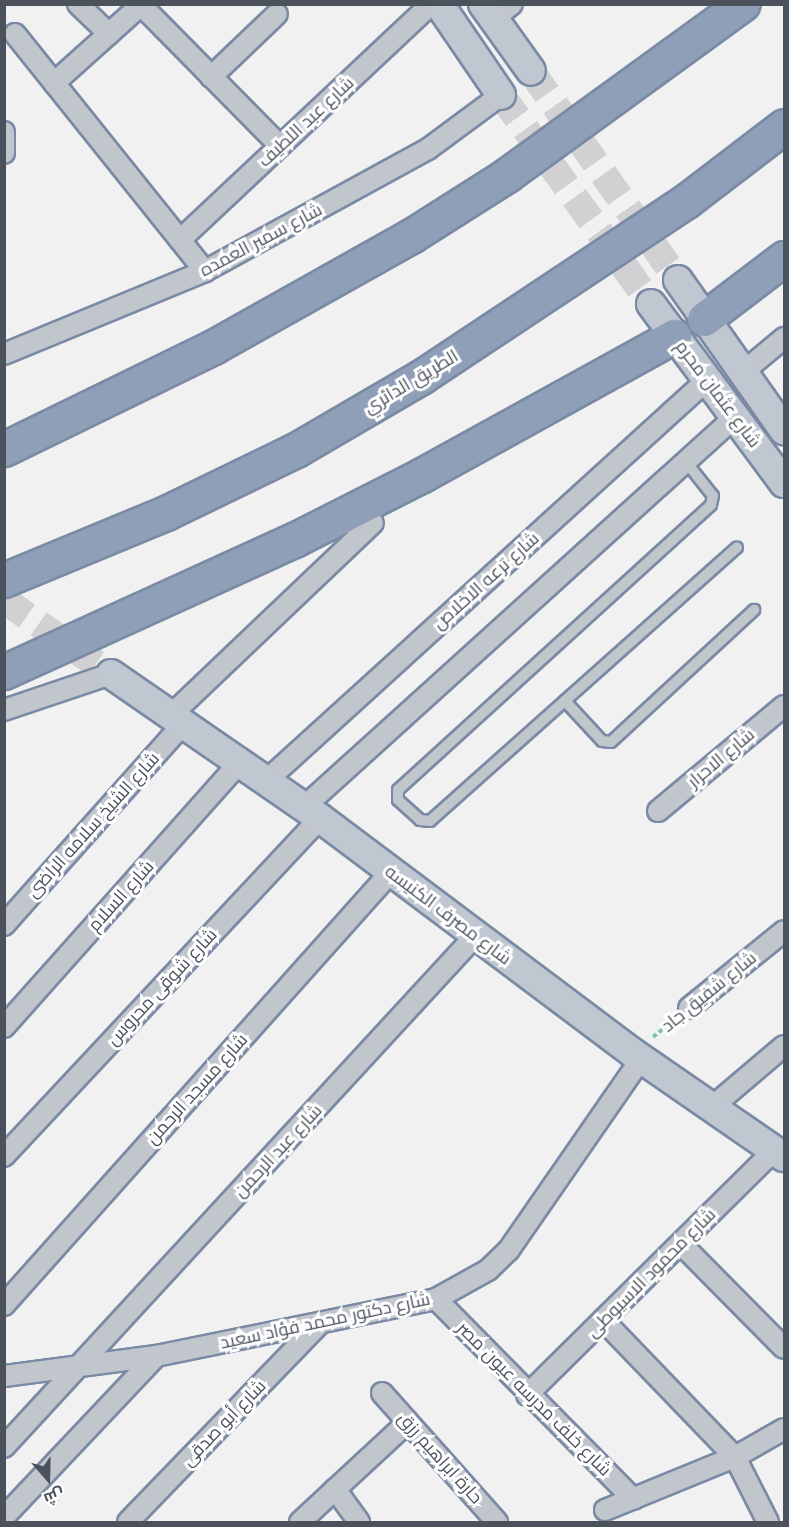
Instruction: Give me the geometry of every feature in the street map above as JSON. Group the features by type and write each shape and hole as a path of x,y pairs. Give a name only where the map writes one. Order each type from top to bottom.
{"highway":[{"path":"4,449 213,347 411,236 507,175 742,4"},
{"name":"الطريق الدائري","path":"4,580 196,498 296,450 422,377 686,201 784,126"},
{"path":"705,319 784,258"},
{"path":"4,672 313,530 549,407 674,336"}],"street":[{"path":"78,4 109,34"},
{"name":"شارع عبد اللطيف","path":"180,240 431,4"},
{"path":"439,4 501,95"},
{"path":"54,83 142,5 280,146"},
{"path":"496,9 531,71"},
{"path":"212,77 277,14"},
{"path":"15,34 205,271"},
{"name":"شارع سمير العمده","path":"4,354 205,271 428,149 501,95"},
{"path":"4,132 4,153"},
{"name":"شارع عثمان محرم","path":"678,280 784,430"},
{"name":"شارع عثمان محرم","path":"651,304 784,483"},
{"path":"742,373 784,339"},
{"name":"شارع ترعه الاخلاص","path":"266,781 707,380"},
{"path":"312,813 735,417"},
{"name":"شارع الشيخ سلامه الراضى","path":"4,925 176,720 373,523"},
{"path":"4,710 111,674"},
{"name":"شارع مصرف الكنيسه","path":"111,674 238,765 266,781 312,813 637,1056 780,1153"},
{"name":"شارع الاحرار","path":"658,811 784,706"},
{"name":"شارع السلام","path":"4,1027 238,765"},
{"name":"شارع شوقى محروس","path":"4,1156 312,813"},
{"name":"شارع مسجد الرحمن","path":"4,1305 390,873"},
{"name":"شارع شفيق جاد","path":"690,1008 784,931"},
{"name":"شارع عبد الرحمن","path":"4,1447 475,936"},
{"path":"712,1107 784,1046"},
{"name":"شارع دكتور محمد فؤاد سعيد","path":"4,1376 156,1356 436,1299 488,1270 508,1251 637,1056"},
{"name":"شارع محمود الاسيوطى","path":"527,1395 681,1244 780,1153"},
{"path":"681,1244 784,1348"},
{"name":"شارع خلف مدرسه عيون مصر","path":"436,1299 527,1395 633,1499"},
{"path":"603,1320 735,1457 768,1522"},
{"name":"شارع أبو صدقى","path":"128,1522 320,1323"},
{"path":"4,1517 156,1356"},
{"name":"حارة ابراهيم رزق","path":"382,1393 497,1522"},
{"path":"300,1522 408,1422"},
{"path":"605,1510 735,1457 784,1429"},
{"path":"335,1490 358,1522"}],"lane":[{"path":"686,462 713,496 711,505 398,790 398,800 420,820 430,821 737,547"},
{"path":"565,701 602,741 611,742 754,610"}],"path":[{"name":"شارع شفيق جاد","path":"637,1056 690,1008"}],"tunnel":[{"path":"531,71 678,280"},
{"path":"501,95 651,304"},
{"path":"4,600 111,674"}]}
